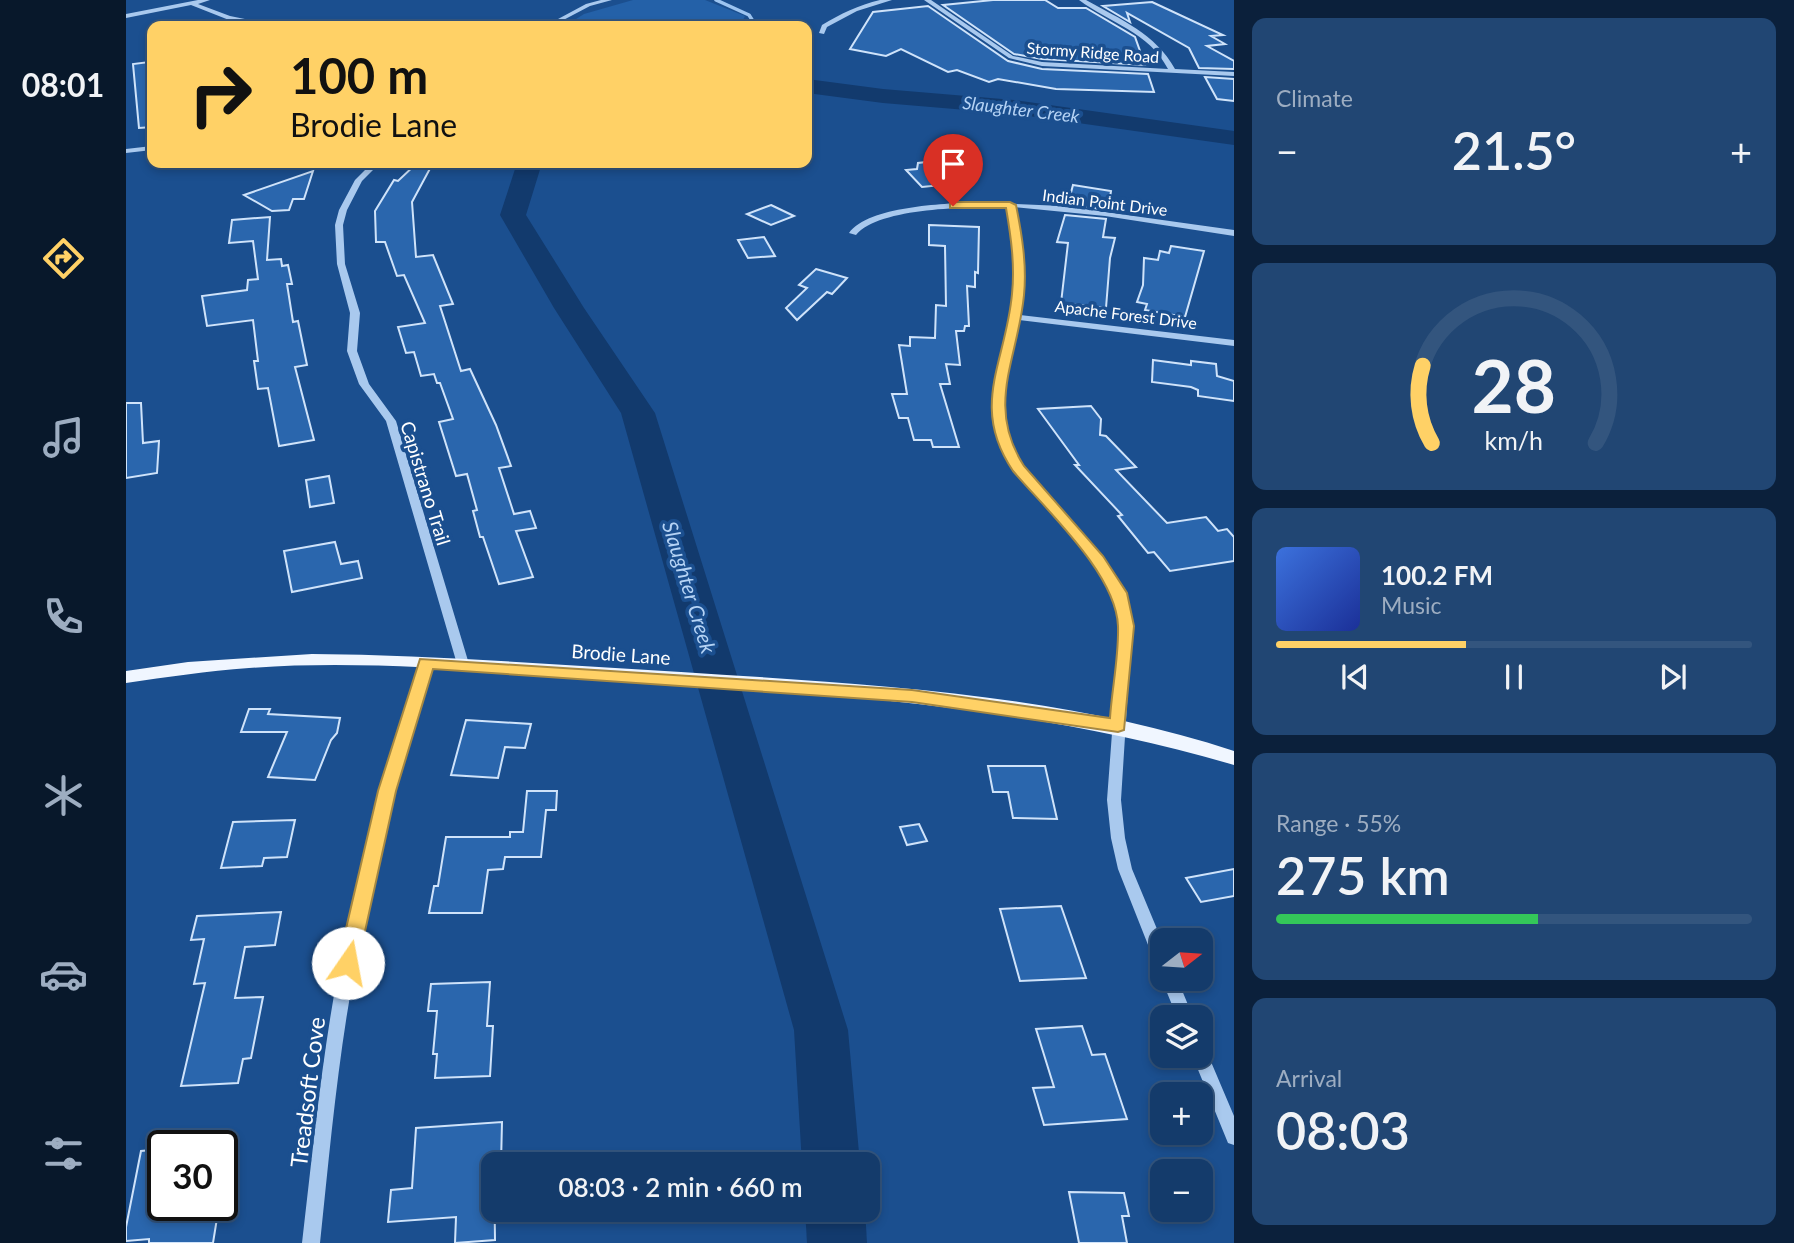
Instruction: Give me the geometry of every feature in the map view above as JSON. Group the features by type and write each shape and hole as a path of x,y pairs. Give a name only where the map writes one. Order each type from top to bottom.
{"main road":[{"name":"Brodie Lane","path":"126,677 203,664 278,659 463,664 771,685 912,696 1118,726 1234,758"}],"street":[{"path":"126,16 207,0"},
{"path":"558,21 588,5 608,0"},
{"path":"822,33 824,26 859,6 889,0"},
{"name":"Stormy Ridge Road","path":"927,0 1018,60 1234,74"},
{"path":"1082,0 1156,44 1167,57 1173,71"},
{"path":"579,3 588,5"},
{"path":"193,4 229,18 247,21"},
{"path":"126,151 147,149"},
{"name":"Capistrano Trail","path":"371,168 359,180 343,209 339,225 341,264 355,313 352,351 364,384 391,421 463,664"},
{"path":"1010,205 1020,265 1015,317 997,398 997,419 1010,455 1018,468 1098,560 1120,593 1126,626 1114,800 1125,869 1150,930"},
{"name":"Indian Point Drive","path":"853,233 863,223 904,212 953,206 1010,205 1234,233"},
{"name":"Apache Forest Drive","path":"1015,317 1234,343"},
{"name":"Treadsoft Cove","path":"311,1243 334,1044 348,963 387,791 426,663"},
{"path":"1205,1068 1234,1137"}],"shaded area":[{"path":"633,0 705,0 745,16 742,21 573,21 584,14"}],"building":[{"path":"993,0 1045,0 1058,8 1086,8 1135,37 1145,65 1042,59 1014,54 943,5"},
{"path":"1152,2 1223,35 1211,36 1225,44 1207,46 1234,61 1234,69 1199,68 1189,48 1127,13 1130,22 1103,6"},
{"path":"928,6 1008,61 1042,69 1148,74 1154,92 1056,89 998,79 989,82 957,70 948,72 901,49 886,56 850,49 873,12"},
{"path":"147,62 147,127 139,128 133,64"},
{"path":"1205,77 1234,79 1234,101 1217,99"},
{"path":"953,159 959,165 966,165 970,182 922,187 906,170 917,169 918,163"},
{"path":"412,168 430,168 412,202 416,257 433,255 453,304 440,306 461,371 470,369 496,425 511,466 499,468 514,514 530,511 536,528 516,531 533,577 499,584 483,537 480,537 473,511 477,510 467,474 456,476 439,422 453,419 440,383 437,383 434,374 421,376 414,352 406,353 398,327 425,323 404,275 397,276 385,242 376,242 375,211 394,180 398,181"},
{"path":"313,171 304,199 293,199 289,210 272,211 244,195"},
{"path":"1073,185 1111,191 1108,210 1068,204"},
{"path":"771,205 794,216 771,225 747,214"},
{"path":"1065,215 1106,219 1103,237 1115,238 1110,258 1106,308 1061,303 1068,243 1057,242"},
{"path":"270,217 267,260 281,259 282,266 288,265 292,284 287,284 293,322 298,321 307,365 295,367 314,440 279,446 268,388 258,389 253,320 207,326 202,296 247,290 248,280 258,279 253,241 229,243 232,220"},
{"path":"929,225 979,227 978,273 975,272 975,287 967,286 969,326 965,326 964,331 956,331 960,365 946,364 950,384 940,384 959,447 933,447 931,440 914,440 908,418 899,418 892,394 907,394 899,345 910,346 910,337 935,338 936,305 946,306 945,246 929,245"},
{"path":"764,237 775,256 748,258 738,240"},
{"path":"1171,246 1204,251 1185,317 1145,310 1147,304 1137,302 1143,285 1144,258 1158,260 1160,251 1169,253"},
{"path":"816,269 847,278 832,294 827,292 797,320 786,308 807,288 799,285"},
{"path":"1153,360 1191,365 1191,361 1216,364 1217,376 1234,381 1234,401 1198,396 1198,390 1191,387 1152,382"},
{"path":"126,403 141,403 143,443 159,441 157,473 126,478"},
{"path":"1091,406 1101,419 1100,435 1106,436 1136,467 1116,470 1167,523 1206,517 1218,531 1227,529 1234,537 1234,561 1170,571 1154,552 1148,553 1118,516 1122,515 1075,465 1079,465 1038,409"},
{"path":"329,476 334,503 310,507 306,480"},
{"path":"335,542 341,564 358,561 362,578 292,592 284,551"},
{"path":"249,709 270,709 268,714 340,718 337,733 331,740 315,780 268,777 287,732 241,732"},
{"path":"466,720 531,724 525,748 505,747 498,778 451,775"},
{"path":"988,766 1045,766 1057,819 1013,818 1008,792 993,792"},
{"path":"527,791 557,791 556,810 546,810 541,857 505,857 503,869 488,870 482,913 429,913 434,886 438,886 446,837 510,837 510,832 523,832"},
{"path":"295,820 287,857 264,858 262,866 221,868 233,822"},
{"path":"919,824 927,841 907,845 900,827"},
{"path":"1234,869 1234,896 1201,902 1186,878"},
{"path":"1061,906 1086,978 1020,981 1000,909"},
{"path":"281,912 275,945 245,947 235,998 263,997 251,1058 243,1059 238,1083 181,1086 205,983 194,984 204,939 191,940 197,916"},
{"path":"490,982 487,1026 493,1026 490,1076 435,1078 437,1054 433,1054 437,1011 428,1011 431,984"},
{"path":"1082,1026 1092,1055 1105,1054 1127,1119 1044,1125 1033,1088 1054,1087 1036,1029"},
{"path":"502,1122 501,1152 481,1152 481,1222 495,1222 495,1240 455,1243 456,1217 388,1222 391,1190 412,1188 416,1128"},
{"path":"147,1150 147,1221 217,1221 213,1243 149,1243 149,1239 126,1241 126,1227 141,1151"},
{"path":"1069,1192 1124,1193 1129,1216 1122,1216 1127,1243 1079,1243"}],"waterway":[{"path":"716,0 749,15 753,21"},
{"name":"Slaughter Creek","path":"812,87 883,96 1014,107 1234,138"},
{"name":"Slaughter Creek","path":"527,168 513,215 569,308 638,413 821,1030 830,1152"},
{"name":"Slaughter Creek","path":"836,1222 837,1243"}],"route":[{"path":"348,963 387,791 426,663 912,696 1118,726 1126,626 1120,593 1098,560 1018,468 1010,455 997,419 997,398 1015,317 1020,265 1010,205 953,206"}]}
